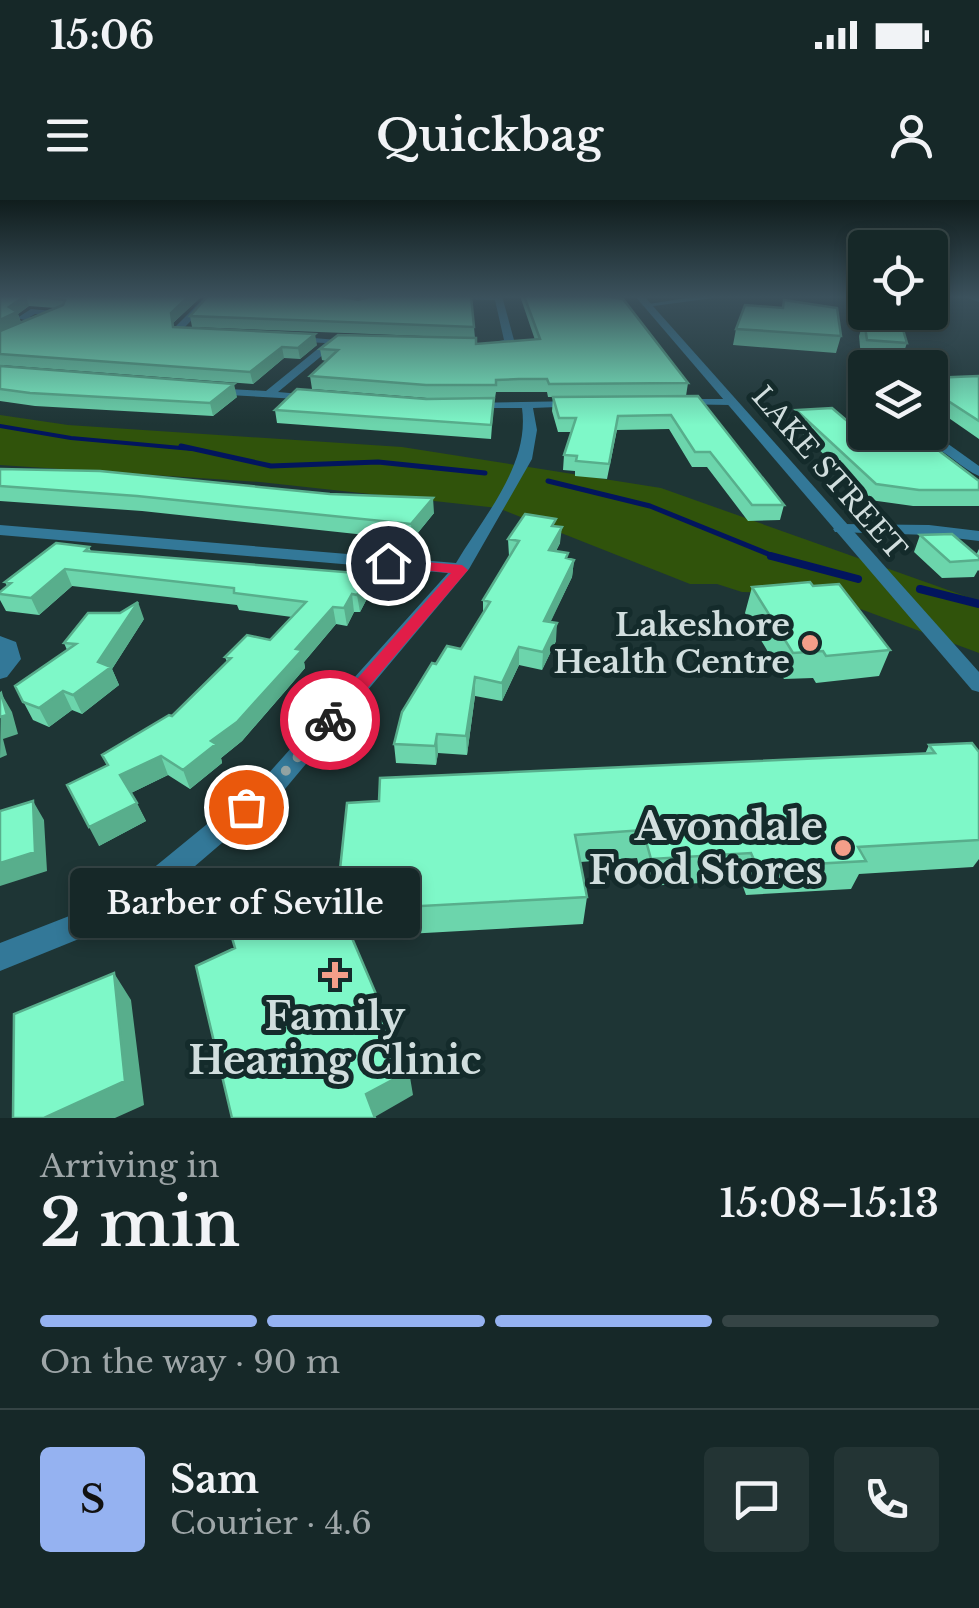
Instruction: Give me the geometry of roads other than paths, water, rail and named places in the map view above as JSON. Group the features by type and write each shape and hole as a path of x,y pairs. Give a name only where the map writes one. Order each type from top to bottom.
{"street":[{"path":"279,339 370,342"},
{"path":"481,345 507,345 509,339"},
{"name":"LAKE STREET","path":"675,339 979,685"},
{"path":"267,396 334,341"},
{"path":"188,389 320,399"},
{"path":"660,402 730,402"},
{"path":"0,957 128,906 276,782 462,570 525,460 531,430 528,404"},
{"path":"460,405 584,404"},
{"path":"948,450 979,472"},
{"path":"840,528 928,530 979,536"},
{"path":"0,530 462,570"},
{"path":"0,548 21,531"},
{"path":"0,642 9,646 11,658 0,672"}],"waterway":[{"path":"0,426 71,438 192,449"},
{"path":"181,446 271,466 378,462 485,473"},
{"path":"548,481 650,506 777,558"},
{"path":"771,556 777,558"},
{"path":"777,558 858,579"},
{"path":"920,589 979,604"}],"place":[{"name":"Lakeshore Health Centre","path":"810,643"},
{"name":"Barber of Seville","path":"246,807"},
{"name":"Avondale Food Stores","path":"843,848"},
{"name":"Family Hearing Clinic","path":"335,975"}]}
